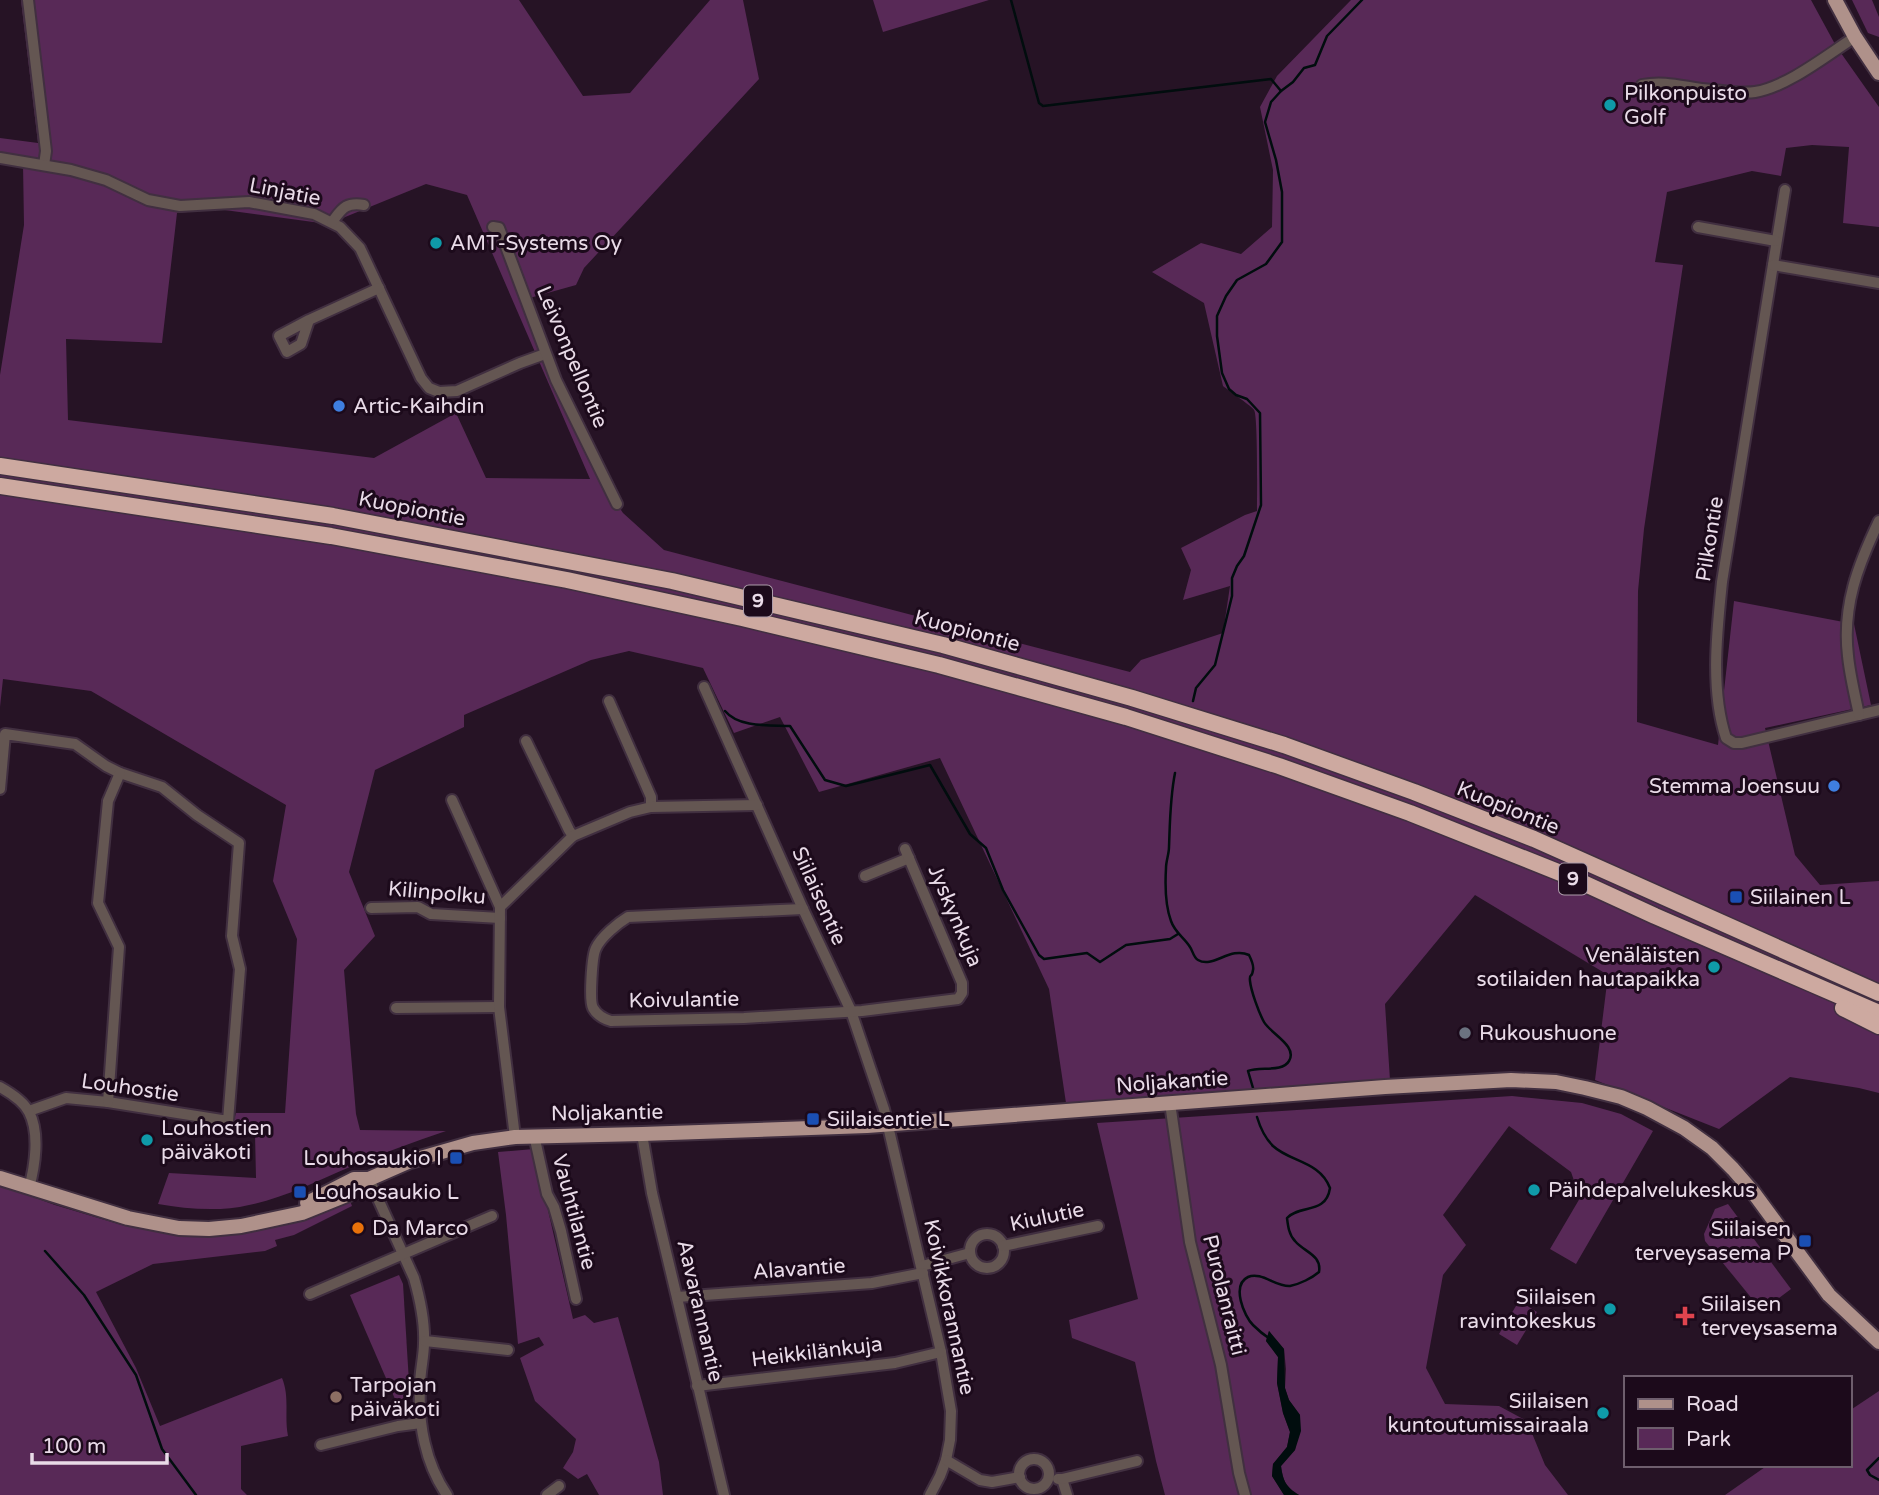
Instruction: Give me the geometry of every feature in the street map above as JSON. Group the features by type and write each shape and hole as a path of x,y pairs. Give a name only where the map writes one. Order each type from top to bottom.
{"highway":[{"name":"Kuopiontie","path":"0,466 333,516 647,576 943,646 1132,698 1284,745 1524,835 1879,993"},
{"name":"Kuopiontie","path":"0,486 331,536 567,579 742,618 979,677 1126,718 1279,766 1410,813 1568,876 1879,1013"},
{"path":"1824,989 1835,1004 1879,1026"}],"main road":[{"path":"1835,0 1854,37 1879,73"},
{"name":"Noljakantie","path":"0,1178 128,1219 179,1228 208,1229 242,1226 274,1219 354,1179 369,1179 430,1154 473,1143 515,1137 888,1125 1385,1087 1511,1080 1556,1082 1620,1097 1647,1108 1684,1128 1712,1148 1772,1215 1829,1295 1879,1342"}],"street":[{"path":"28,0 46,151 44,165"},
{"path":"1642,85 1658,82 1754,92 1772,87 1806,69 1854,37"},
{"name":"Linjatie","path":"0,158 71,170 106,180 148,200 180,206 249,202 314,214 332,222 349,234 360,248 421,378 429,388 439,392 457,391 545,354"},
{"name":"Pilkontie","path":"1785,190 1722,582 1717,676 1721,723 1726,738 1734,743 1742,743 1879,710"},
{"path":"332,222 346,206 352,203 363,205"},
{"name":"Leivonpellontie","path":"493,227 499,228 556,380 617,504"},
{"path":"1698,227 1776,241"},
{"path":"1773,265 1879,283"},
{"path":"309,320 379,288"},
{"path":"1859,715 1848,656 1847,627 1851,595 1860,562 1879,521"},
{"name":"Siilaisentie","path":"704,687 851,1011 888,1125"},
{"path":"609,701 651,797 651,807"},
{"path":"0,789 5,734 75,744 120,773 108,801 99,903 119,947 108,1102"},
{"path":"526,741 573,836"},
{"name":"Louhostie","path":"29,1111 66,1098 228,1121 240,969 232,936 239,843 162,787 120,773"},
{"path":"452,800 500,912 499,1007 515,1137"},
{"path":"500,912 573,836 630,812 651,807 757,805"},
{"name":"Jyskynkuja","path":"851,1011 958,999 962,993 962,983 907,853 865,876"},
{"name":"Kilinpolku","path":"371,908 418,907 431,914 500,912"},
{"name":"Koivulantie","path":"803,909 628,917 619,922 596,948 591,1003 594,1010 604,1019 611,1021 744,1018 851,1011"},
{"path":"396,1008 499,1007"},
{"path":"0,1087 29,1111 35,1152 34,1171 29,1188"},
{"name":"Purolanraitti","path":"1170,1103 1190,1242 1221,1365 1238,1473 1245,1495"},
{"name":"Koivikkorannantie","path":"888,1125 941,1352 951,1411 946,1460 930,1495"},
{"name":"Aavarannantie","path":"642,1134 653,1193 724,1495"},
{"name":"Vauhtilantie","path":"534,1135 547,1194 561,1231 576,1299"},
{"path":"369,1179 418,1293 425,1341 419,1384 421,1423 429,1457 442,1493"},
{"path":"310,1294 492,1216"},
{"name":"Kiulutie","path":"1003,1246 1098,1226"},
{"path":"984,1234 997,1237 1003,1246 1003,1256 992,1267 976,1264 970,1253 974,1240 984,1234"},
{"path":"922,1269 970,1253"},
{"name":"Alavantie","path":"677,1297 872,1283 922,1269"},
{"path":"425,1341 508,1350"},
{"name":"Heikkilänkuja","path":"697,1385 895,1363 941,1352"},
{"path":"321,1445 421,1423"},
{"path":"946,1460 980,1480 992,1482 1020,1477"},
{"path":"1030,1460 1041,1460 1048,1468 1048,1479 1046,1484 1036,1489 1026,1486 1020,1477 1021,1466 1030,1460"},
{"path":"1048,1479 1062,1479 1137,1461"},
{"path":"1062,1479 1067,1495"},
{"path":"547,1495 559,1486"}],"green space":[{"path":"21,0 519,0 583,96 630,93 710,0 743,0 759,79 584,268 576,285 526,299 545,354 617,504 623,513 664,550 1130,672 1141,660 1223,633 1230,586 1183,600 1191,570 1181,548 1257,511 1254,410 1223,386 1204,303 1152,272 1201,243 1241,254 1272,227 1273,170 1260,107 1277,76 1351,0 1811,0 1836,46 1879,107 1879,227 1843,223 1849,147 1812,145 1786,148 1781,176 1752,171 1667,192 1655,262 1683,265 1644,529 1638,591 1637,722 1718,745 1734,601 1854,624 1871,705 1765,728 1795,855 1820,885 1879,881 1879,1093 1790,1077 1719,1129 1595,1080 1608,975 1475,895 1385,1004 1390,1080 1066,1103 1049,989 940,758 819,792 780,717 734,733 703,668 629,651 591,660 464,715 464,727 375,770 349,872 375,936 344,970 356,1114 360,1130 446,1131 262,1202 215,1209 158,1204 169,1173 256,1178 255,1134 232,1126 236,1113 285,1113 297,939 273,881 286,805 91,691 3,679 0,707 0,375 24,225 23,164 0,160 0,138 38,143","holes":["426,184 467,195 590,479 486,478 456,413 374,458 68,420 66,339 162,343 177,213 217,209 328,224"]},
{"path":"873,0 989,0 883,32"},
{"path":"1852,0 1872,0 1879,17 1879,37 1868,33"},
{"path":"1512,1096 1582,1103 1621,1114 1653,1131 1576,1264 1550,1249 1580,1198 1571,1172 1509,1126 1443,1215 1466,1245 1443,1275 1426,1368 1445,1404 1499,1406 1527,1421 1545,1465 1568,1495 1299,1495 1286,1483 1281,1466 1295,1450 1300,1415 1289,1400 1285,1388 1284,1349 1269,1331 1266,1341 1278,1357 1277,1383 1290,1432 1287,1447 1273,1464 1272,1476 1284,1495 1165,1495 1135,1362 1072,1338 1069,1320 1138,1299 1097,1123"},
{"path":"534,1149 573,1319 585,1315 594,1323 618,1317 659,1462 663,1495 599,1495 587,1474 578,1479 563,1468 573,1452 576,1439 535,1401 520,1358 544,1345 539,1337 518,1344 498,1152"},
{"path":"0,1185 122,1225 200,1234 349,1198 352,1206 294,1235 275,1240 277,1246 265,1251 153,1264 96,1292 136,1368 160,1426 282,1378 286,1392 288,1436 241,1446 241,1489 247,1495 0,1495"},
{"path":"1728,1204 1791,1289 1775,1301 1753,1300 1705,1241 1704,1234 1715,1209"},
{"path":"399,1275 403,1284 410,1399 395,1399 350,1295"},
{"path":"1519,1301 1537,1312 1517,1345 1499,1334"},
{"path":"1879,1391 1879,1495 1725,1495 1765,1467 1851,1467 1851,1410"}],"shaded area":[{"path":"1269,1331 1284,1349 1285,1388 1289,1400 1300,1415 1301,1431 1295,1450 1281,1466 1286,1483 1299,1495 1284,1495 1272,1476 1273,1464 1287,1447 1290,1432 1277,1383 1278,1357 1266,1341"}],"waterway":[{"path":"1011,0 1039,103 1043,106 1271,79 1281,91"},
{"path":"1193,701 1196,688 1215,665 1232,596 1232,578 1244,556 1261,505 1260,413 1247,399 1229,389 1222,373 1217,316 1237,280 1266,264 1282,242 1282,192 1265,122 1271,102 1304,68 1315,65 1327,36 1362,0"},
{"path":"725,711 746,723 790,726 825,780 846,786 930,765 970,834 986,848 1003,890 1039,955 1044,959 1087,953 1100,962 1126,945 1170,939 1178,934"},
{"path":"1175,773 1166,865 1166,895 1173,925 1198,960 1210,962 1235,953 1249,955 1253,968 1251,985 1260,1013 1267,1027 1290,1050 1291,1056 1286,1065 1248,1071 1253,1088"},
{"path":"1257,1117 1273,1146 1319,1172 1330,1188 1328,1196 1318,1206 1299,1211 1287,1218 1291,1236 1315,1258 1319,1272 1290,1286 1253,1276 1243,1281 1240,1287 1246,1315 1253,1325 1270,1339"},
{"path":"45,1251 84,1295 136,1375 162,1449 196,1495"},
{"path":"1879,1458 1867,1470 1879,1480"}],"place":[{"name":"Pilkonpuisto Golf","path":"1610,105"},
{"name":"AMT-Systems Oy","path":"436,243"},
{"name":"Artic-Kaihdin","path":"339,406"},
{"name":"Stemma Joensuu","path":"1834,786"},
{"name":"Siilainen L","path":"1736,897"},
{"name":"Venäläisten sotilaiden hautapaikka","path":"1714,967"},
{"name":"Rukoushuone","path":"1465,1033"},
{"name":"Siilaisentie L","path":"813,1119"},
{"name":"Louhostien päiväkoti","path":"147,1140"},
{"name":"Louhosaukio I","path":"456,1158"},
{"name":"Päihdepalvelukeskus","path":"1534,1190"},
{"name":"Louhosaukio L","path":"300,1192"},
{"name":"Da Marco","path":"358,1228"},
{"name":"Siilaisen terveysasema P","path":"1805,1241"},
{"name":"Siilaisen ravintokeskus","path":"1610,1309"},
{"name":"Siilaisen terveysasema","path":"1685,1316"},
{"name":"Tarpojan päiväkoti","path":"336,1397"},
{"name":"Siilaisen kuntoutumissairaala","path":"1603,1413"}]}
